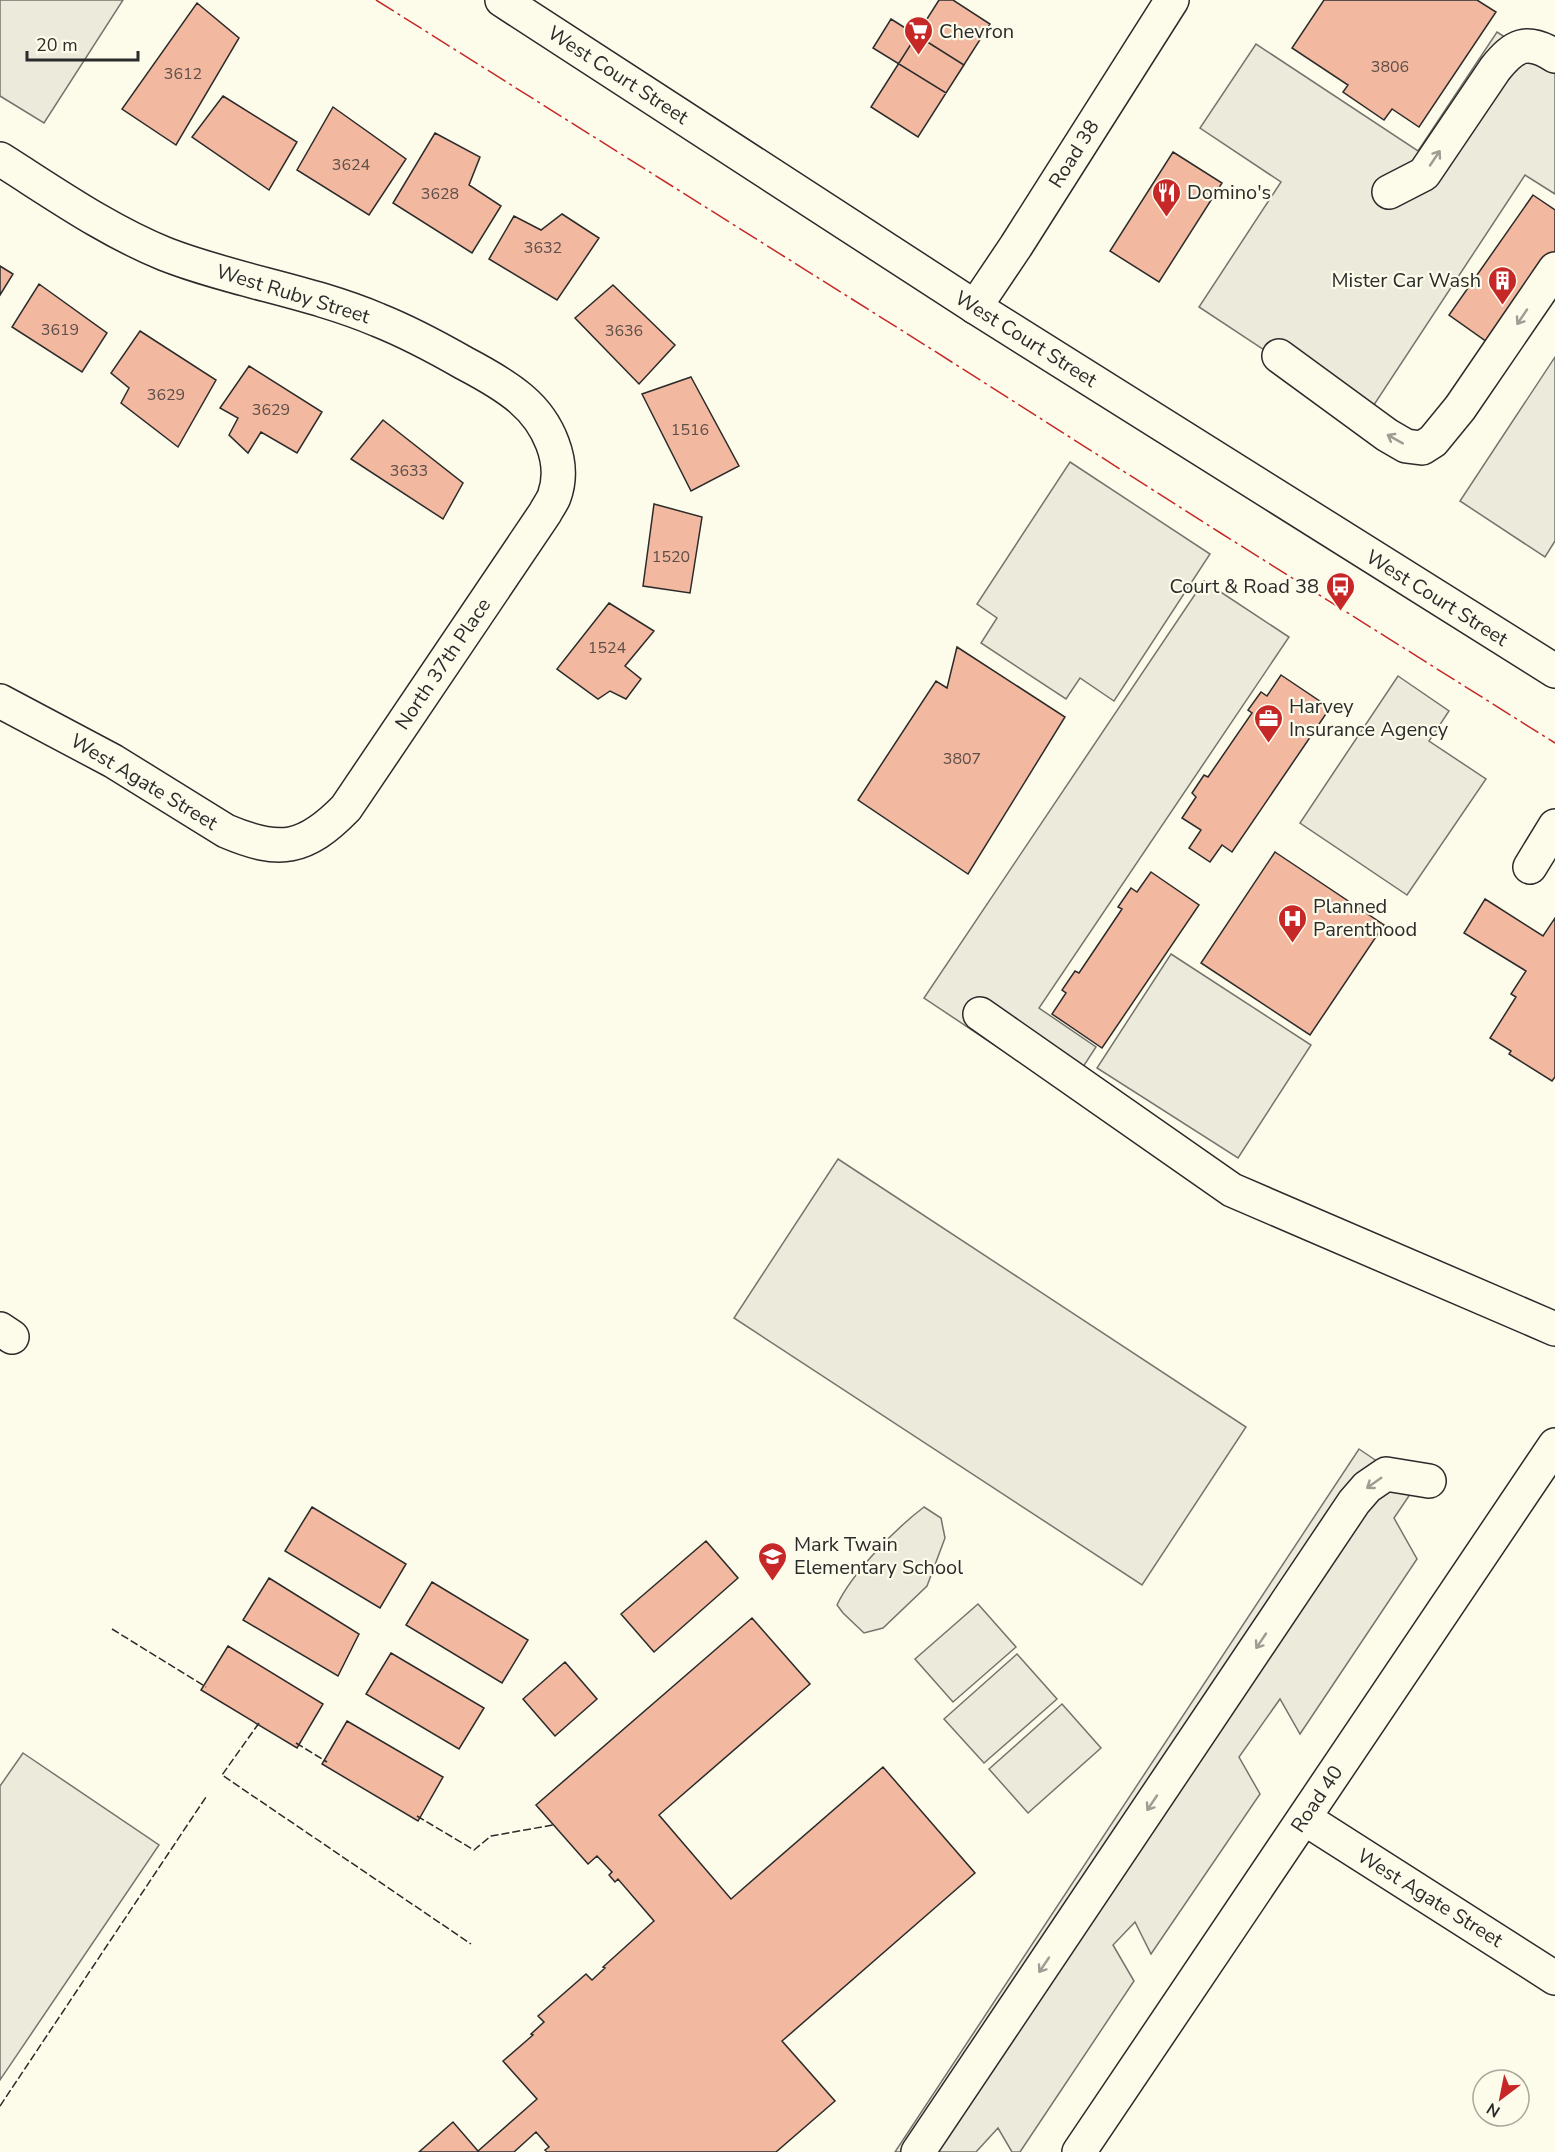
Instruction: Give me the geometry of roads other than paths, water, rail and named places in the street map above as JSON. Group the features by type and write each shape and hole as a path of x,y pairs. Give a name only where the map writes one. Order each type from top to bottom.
{"street":[{"name":"West Court Street","path":"502,0 975,307 1555,671"},
{"name":"Road 38","path":"975,307 1172,0"},
{"path":"1389,192 1424,174 1508,53 1523,47 1536,46 1555,56"},
{"name":"West Ruby Street","path":"0,159 90,216 167,254 377,319 432,345 483,373 521,399 542,424 551,439 558,459"},
{"path":"1279,356 1388,435 1406,446 1422,448 1433,441 1460,408 1555,268"},
{"name":"North 37th Place","path":"294,844 312,838 346,808 545,513 554,497 558,478 558,459"},
{"name":"West Agate Street","path":"0,701 113,761 226,831 246,840 274,846 294,844"},
{"path":"1530,867 1555,826"},
{"path":"980,1014 1232,1190 1555,1329"},
{"name":"Road 40","path":"1079,2152 1555,1445"},
{"path":"918,2152 1354,1502 1367,1487 1386,1474 1429,1481"},
{"name":"West Agate Street","path":"1304,1818 1555,1978"}],"place":[{"name":"Chevron","path":"918,56"},
{"name":"Domino's","path":"1166,218"},
{"name":"Mister Car Wash","path":"1502,306"},
{"name":"Court & Road 38","path":"1340,612"},
{"name":"Harvey Insurance Agency","path":"1268,744"},
{"name":"Planned Parenthood","path":"1292,944"},
{"name":"Mark Twain Elementary School","path":"773,1582"}]}
